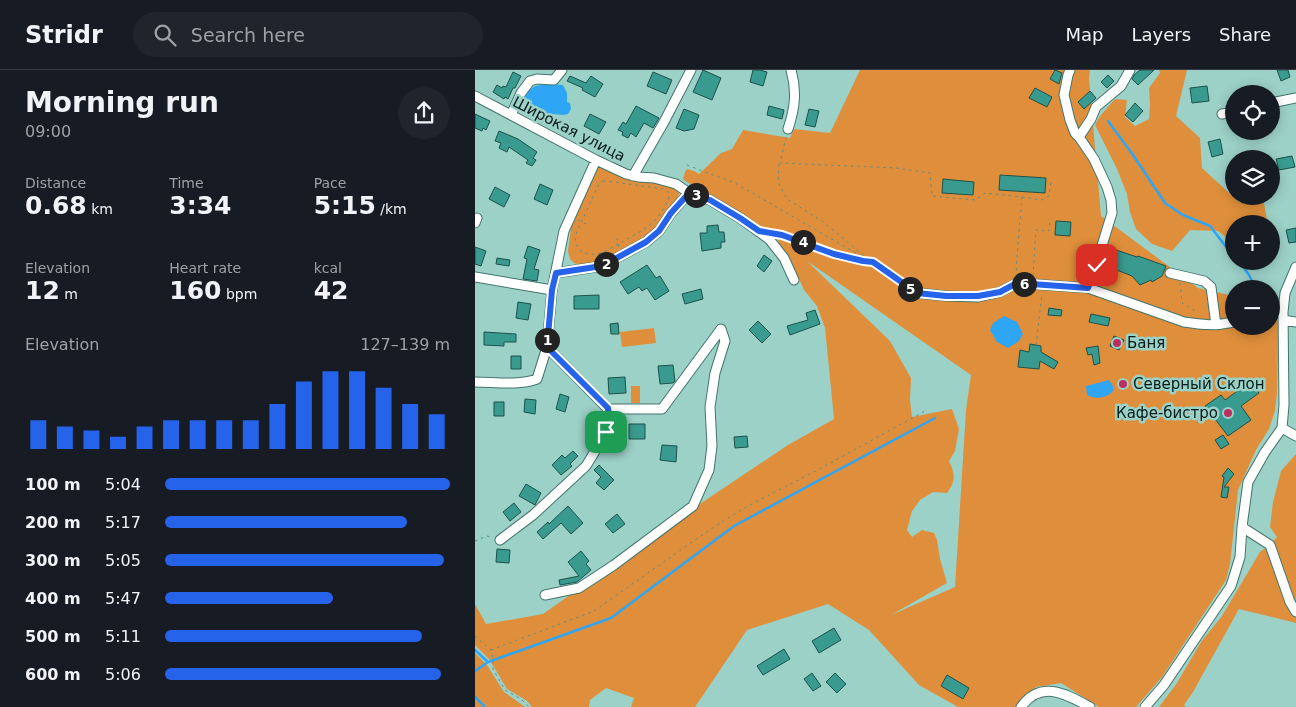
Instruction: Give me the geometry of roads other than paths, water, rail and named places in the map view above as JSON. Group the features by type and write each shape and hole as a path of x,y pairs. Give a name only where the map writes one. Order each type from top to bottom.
{"street":[{"path":"511,115 521,93 530,81 537,79 554,80 562,70"},
{"path":"633,176 691,70"},
{"path":"788,129 795,98 795,84 791,70"},
{"path":"1070,70 1064,95 1070,120 1075,133 1094,159 1111,200 1112,213 1097,265 1088,288"},
{"path":"1079,137 1096,107 1121,86 1130,70"},
{"name":"Широкая улица","path":"475,96 626,174 654,178 676,184 689,193 710,200 740,218 769,239 785,258 794,280"},
{"path":"1280,101 1296,98"},
{"path":"475,382 512,382 537,379 547,347 552,290 565,231 596,160"},
{"path":"556,273 602,266 646,242 659,231 671,213 689,193"},
{"path":"1145,707 1164,685 1231,586 1239,556 1241,527 1248,482 1265,452 1282,428 1285,293 1296,267"},
{"path":"1175,274 1204,281 1211,288 1217,325"},
{"path":"475,277 552,290"},
{"path":"917,293 946,296 978,296 1000,292 1017,283 1088,288 1184,322 1217,325 1225,324"},
{"path":"1280,315 1296,322"},
{"path":"545,595 579,588 614,565 693,506 709,470 712,446 710,407 715,373 725,340 721,329 661,408 608,408"},
{"path":"500,540 533,515 586,466 606,432 609,419 608,408 547,347"},
{"path":"1282,428 1296,436"},
{"path":"1241,527 1270,545 1296,612"},
{"path":"1021,707 1026,700 1037,693 1052,691 1065,694 1090,707"}],"water":[{"path":"550,84 563,85 567,93 567,102 570,103 571,109 568,114 524,110 522,105 532,88"},
{"path":"1004,316 1017,322 1023,334 1019,341 1008,348 997,342 990,330 993,323"},
{"path":"1109,380 1113,386 1113,391 1104,397 1097,398 1087,395 1086,386"}],"waterway":[{"path":"1108,121 1165,203 1183,215 1210,226 1225,245"},
{"path":"1246,270 1251,280"},
{"path":"475,650 488,662 611,618 734,526 935,418"},
{"path":"475,671 488,662"},
{"path":"475,697 485,707"}],"place":[{"name":"Баня","path":"1117,343"},
{"name":"Северный Склон","path":"1123,384"},
{"name":"Кафе-бистро","path":"1228,413"}]}
